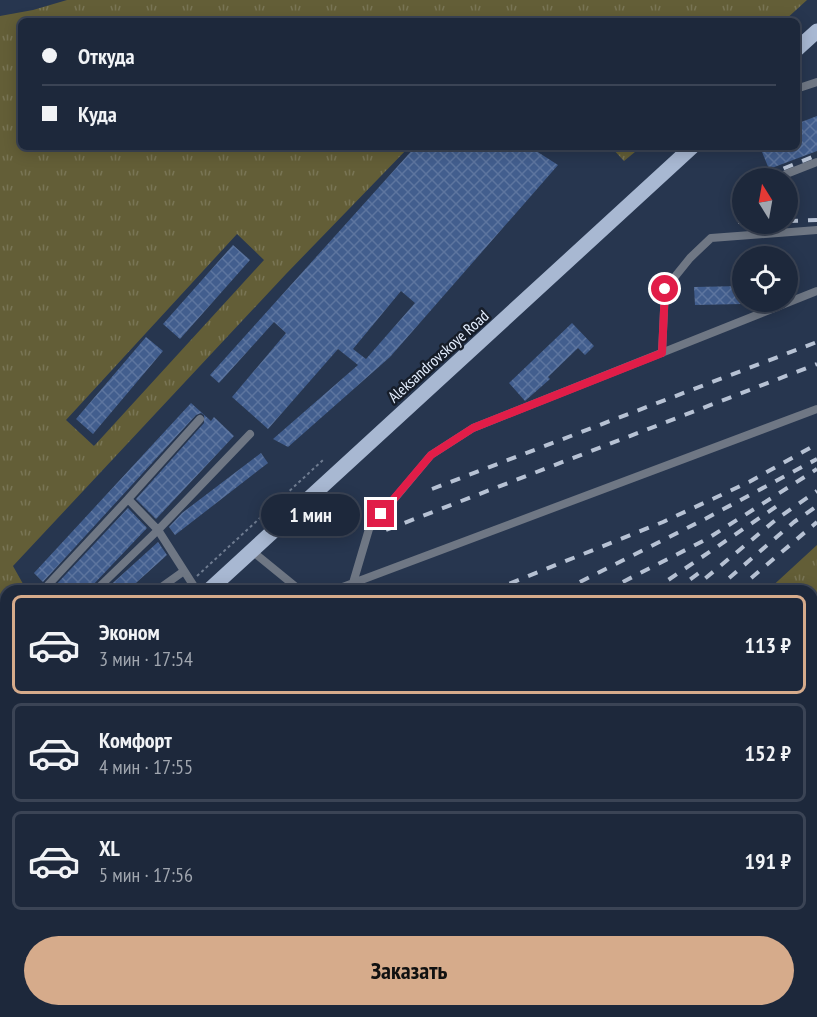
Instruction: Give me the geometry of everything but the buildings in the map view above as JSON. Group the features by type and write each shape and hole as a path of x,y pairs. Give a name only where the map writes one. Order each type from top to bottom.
{"main road":[{"path":"800,46 817,31"},
{"name":"Aleksandrovskoye Road","path":"215,585 689,150"}],"lane":[{"path":"800,88 817,82"},
{"path":"798,169 817,162"},
{"path":"662,353 665,289 690,258 711,238 817,230"},
{"path":"353,583 369,529 431,455 473,428 817,291"},
{"path":"348,585 817,409"},
{"path":"48,585 200,419"},
{"path":"101,585 158,530 250,434"},
{"path":"128,499 158,530 193,585"},
{"path":"252,551 294,585"},
{"path":"164,585 184,571"}],"path":[{"path":"191,581 323,460"}],"green space":[{"path":"67,0 807,0 787,18 18,18 18,150 406,150 286,274 13,566 24,585 0,585 0,16 33,10","holes":["237,234 264,260 94,446 66,420"]},
{"path":"614,150 637,150 624,161"},
{"path":"817,545 817,585 774,585"}],"railway":[{"path":"785,168 817,155"},
{"path":"798,221 817,220"},
{"path":"432,489 817,342"},
{"path":"386,530 817,364"},
{"path":"506,585 663,522 749,482 817,444"},
{"path":"574,585 817,459"},
{"path":"617,585 707,539 817,469"},
{"path":"697,585 778,518 817,491"},
{"path":"661,585 780,504"},
{"path":"721,585 794,522 817,506"},
{"path":"743,585 817,522"},
{"path":"682,585 706,568"}],"route":[{"path":"381,514 431,455 473,428 662,353 665,289"}]}
